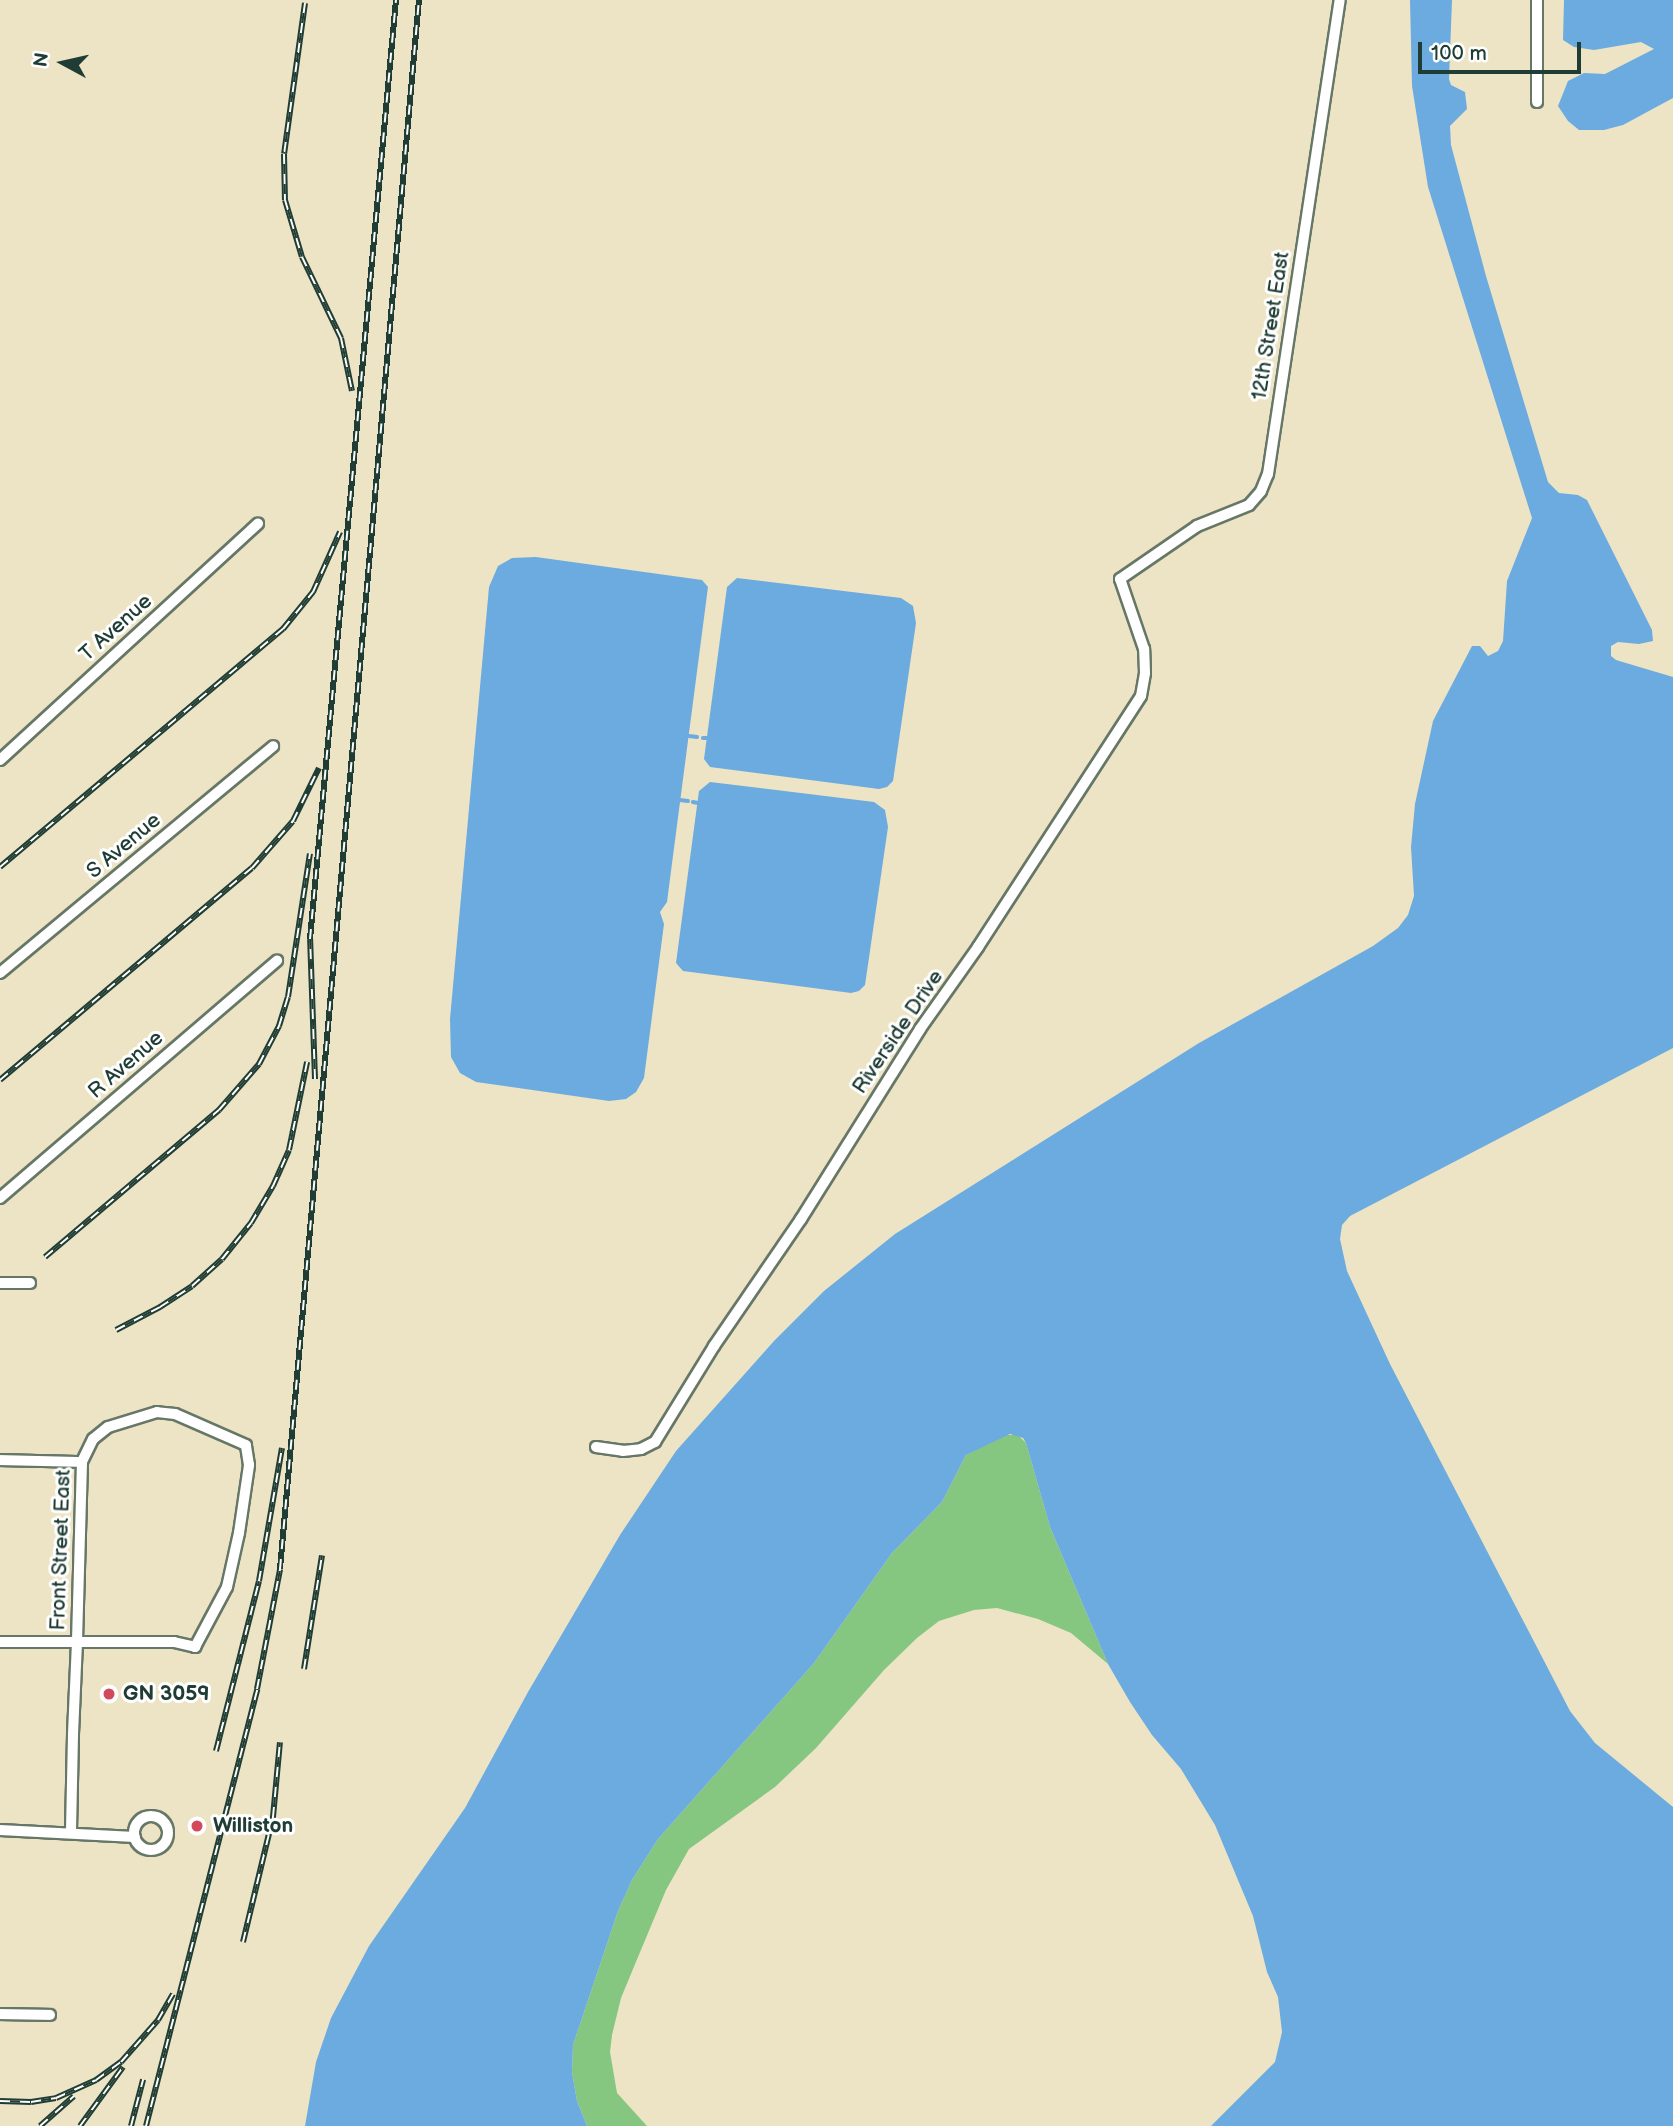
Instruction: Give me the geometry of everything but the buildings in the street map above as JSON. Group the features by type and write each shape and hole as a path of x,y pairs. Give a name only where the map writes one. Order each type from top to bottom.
{"street":[{"name":"12th Street East","path":"1120,579 1197,526 1249,505 1261,491 1268,474 1340,0"},
{"path":"1536,0 1537,103"},
{"name":"T Avenue","path":"0,760 258,524"},
{"name":"Riverside Drive","path":"596,1447 642,1449 655,1442 920,1029 978,947 1141,696 1145,673 1144,649 1120,579"},
{"name":"S Avenue","path":"0,973 272,746"},
{"name":"R Avenue","path":"0,1198 277,961"},
{"path":"0,1283 30,1283"},
{"name":"Front Street East","path":"71,1832 82,1462 93,1439 108,1427 157,1412 175,1414 246,1445 249,1465 239,1533 227,1587 195,1647 174,1642 77,1642"},
{"path":"0,1461 82,1462"},
{"path":"0,1642 77,1642"},
{"path":"0,1830 135,1837"},
{"path":"0,2014 50,2015"}],"green space":[{"path":"1004,1435 1018,1435 1026,1443 1050,1527 1108,1664 1071,1633 1038,1619 997,1608 974,1610 939,1621 917,1638 884,1670 816,1748 775,1787 689,1849 666,1890 621,1998 612,2035 610,2052 617,2093 647,2126 587,2126 577,2101 572,2072 573,2045 618,1911 632,1880 658,1839 814,1663 892,1553 942,1502 966,1455"}],"water":[{"path":"1410,0 1452,0 1449,79 1451,85 1465,92 1467,109 1450,126 1451,145 1486,276 1548,482 1559,493 1578,495 1587,500 1652,630 1653,641 1639,644 1618,642 1611,646 1611,656 1616,660 1673,677 1673,1048 1350,1216 1342,1225 1340,1239 1347,1271 1390,1364 1570,1711 1595,1743 1673,1807 1673,2126 1211,2126 1275,2062 1282,2032 1278,1997 1267,1972 1253,1916 1215,1825 1181,1769 1152,1735 1130,1702 1108,1664 1050,1527 1026,1443 1023,1438 1010,1434 966,1455 942,1502 892,1553 814,1663 658,1839 632,1880 618,1911 573,2045 572,2072 577,2101 587,2126 305,2126 316,2062 331,2018 369,1946 465,1808 528,1692 620,1535 676,1451 774,1341 824,1291 895,1234 1199,1043 1373,946 1398,928 1408,915 1414,896 1411,847 1415,804 1433,721 1472,646 1480,646 1488,656 1498,651 1503,641 1507,581 1532,518 1428,187 1412,86"},
{"path":"1564,0 1673,0 1673,98 1623,125 1604,130 1579,130 1568,121 1558,106 1568,81 1584,73 1605,74 1654,49 1641,42 1594,50 1574,47 1563,40"},
{"path":"536,557 702,580 708,587 667,902 660,912 664,924 644,1078 636,1092 626,1099 609,1101 476,1082 460,1073 451,1057 450,1019 489,587 498,566 512,558"},
{"path":"737,578 901,598 913,606 916,623 893,781 887,787 879,789 710,767 704,759 727,587"},
{"path":"710,782 874,802 885,810 888,827 865,985 859,991 851,993 683,971 676,963 699,791"}],"waterway":[{"path":"689,736 697,737"},
{"path":"680,800 688,801"},
{"path":"693,802 698,803"}],"railway":[{"path":"315,1079 310,939 396,0"},
{"path":"146,2126 257,1689 280,1569 419,0"},
{"path":"305,3 284,154 285,200 302,257 341,338 352,391"},
{"path":"0,867 283,629 313,592 340,532"},
{"path":"0,1080 252,868 293,821 319,768"},
{"path":"45,1257 219,1110 259,1064 279,1026 288,997 310,854"},
{"path":"116,1330 160,1307 192,1286 222,1259 251,1223 273,1186 289,1150 307,1062"},
{"path":"216,1751 259,1581 282,1448"},
{"path":"304,1669 322,1555"},
{"path":"243,1942 273,1817 280,1742"},
{"path":"0,2101 31,2102 56,2098 96,2080 121,2062 158,2020 173,1994"},
{"path":"80,2126 123,2067"},
{"path":"131,2126 143,2080"},
{"path":"40,2126 74,2096"}],"place":[{"name":"GN 3059","path":"109,1694"},
{"name":"Williston","path":"197,1826"}]}
